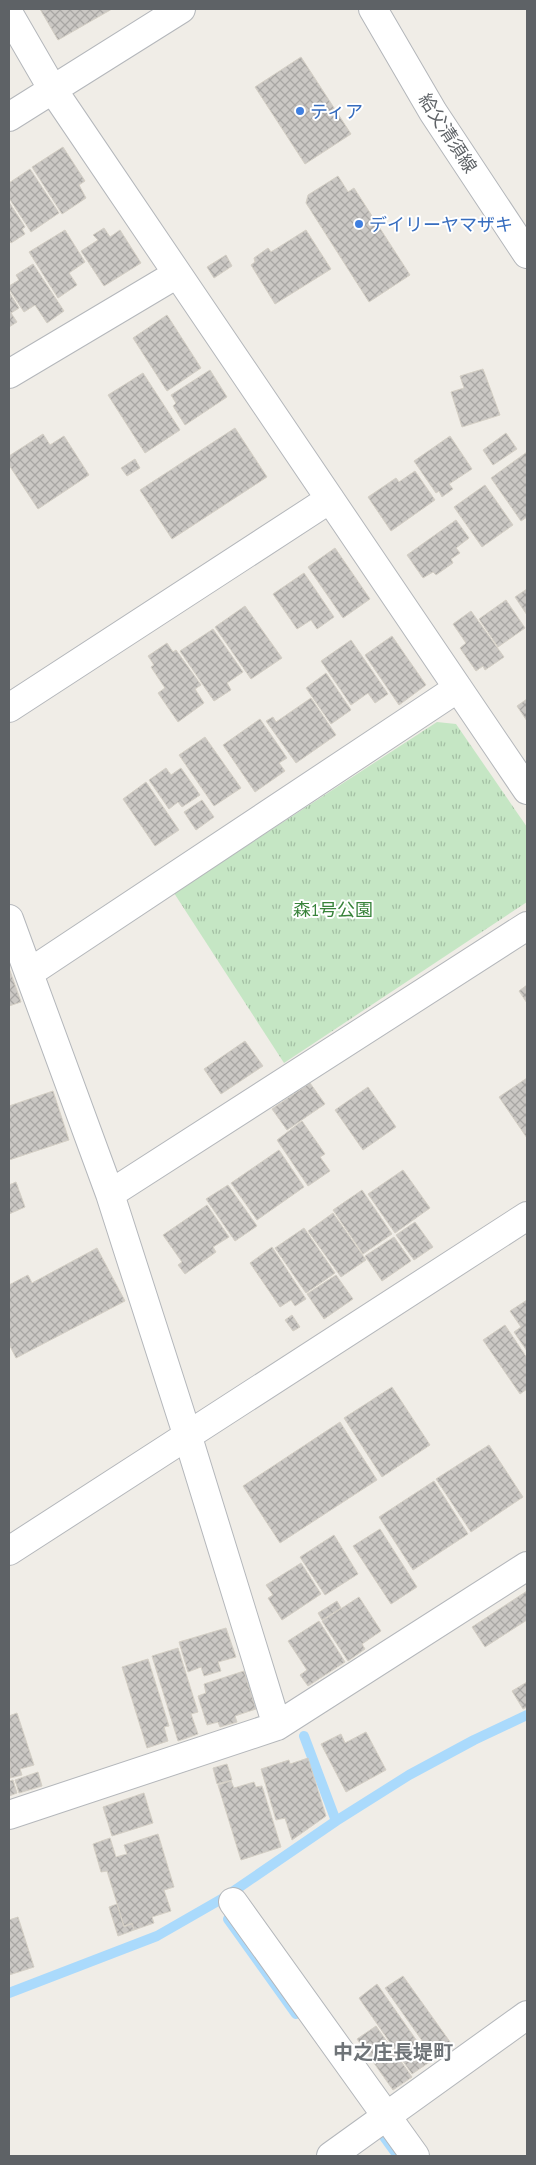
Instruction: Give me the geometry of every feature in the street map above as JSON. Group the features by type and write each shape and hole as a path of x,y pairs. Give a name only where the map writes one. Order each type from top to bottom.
{"street":[{"path":"9,117 181,9"},
{"name":"給父清須線","path":"373,9 433,112 527,254"},
{"path":"9,14 53,90 527,790"},
{"path":"9,374 177,274"},
{"path":"9,708 330,499"},
{"path":"29,974 458,688"},
{"path":"9,919 110,1194 187,1434 277,1726"},
{"path":"110,1194 527,926"},
{"path":"9,1551 187,1434 527,1216"},
{"path":"9,1815 277,1726 527,1566"},
{"path":"233,1902 415,2156"},
{"path":"331,2156 527,2015"}],"green space":[{"name":"森1号公園","path":"437,722 456,724 527,827 527,902 284,1063 174,893"}],"building":[{"path":"40,9 112,9 58,40"},
{"path":"301,57 351,134 305,164 255,87"},
{"path":"63,147 85,181 79,185 86,198 62,214 32,167"},
{"path":"30,169 59,213 31,232 9,198 9,183"},
{"path":"338,176 348,192 354,188 410,275 369,302 306,203 308,195"},
{"path":"9,202 25,227 22,229 25,234 11,243 9,240"},
{"path":"104,228 110,237 120,230 141,263 104,286 81,251 98,240 93,235"},
{"path":"65,230 85,262 69,273 77,285 58,298 29,252"},
{"path":"306,230 331,269 275,304 251,265 255,262 254,258 268,248 271,252"},
{"path":"226,255 232,266 214,278 207,267"},
{"path":"33,264 64,311 47,323 35,305 24,312 9,289 9,286 19,280 16,275"},
{"path":"9,292 19,308 11,313 17,322 9,327"},
{"path":"167,315 201,368 167,391 133,338"},
{"path":"483,369 500,415 462,427 451,392 464,388 460,376"},
{"path":"210,370 227,397 185,425 173,406 176,403 171,395"},
{"path":"143,373 180,430 145,453 108,395"},
{"path":"235,428 267,477 172,539 140,490"},
{"path":"506,433 517,449 493,465 483,450"},
{"path":"43,434 50,445 64,436 89,475 38,509 9,465 9,456"},
{"path":"450,436 472,469 449,484 453,489 442,497 439,491 436,493 414,461"},
{"path":"527,452 527,517 521,521 491,478"},
{"path":"135,459 140,468 127,476 121,468"},
{"path":"415,471 435,500 391,531 368,497 396,478 399,482"},
{"path":"485,485 513,525 482,547 454,507"},
{"path":"456,520 469,538 456,548 460,553 451,559 453,563 436,575 433,572 423,578 407,555"},
{"path":"335,548 370,599 343,618 308,567"},
{"path":"304,573 334,617 317,629 311,620 297,629 273,594"},
{"path":"527,589 527,615 515,597"},
{"path":"506,600 525,628 498,647 479,619"},
{"path":"245,606 282,658 251,679 215,627"},
{"path":"471,611 504,657 485,670 483,666 476,671 460,648 466,643 453,624"},
{"path":"213,629 243,672 227,683 231,690 214,701 180,651"},
{"path":"392,636 426,685 399,705 365,655"},
{"path":"351,640 388,694 375,703 368,693 351,705 321,661"},
{"path":"167,643 173,652 176,650 201,685 195,689 204,703 178,722 158,693 165,688 151,667 154,665 148,656"},
{"path":"326,673 351,710 331,724 306,688"},
{"path":"311,698 336,735 296,763 266,721 273,717 276,722"},
{"path":"527,699 527,721 517,706"},
{"path":"260,719 287,758 279,763 285,771 255,792 223,745"},
{"path":"205,737 241,788 214,806 179,755"},
{"path":"166,768 171,775 181,768 200,795 182,807 178,802 169,809 149,780"},
{"path":"146,782 179,830 155,846 123,799"},
{"path":"202,800 214,817 196,830 184,812"},
{"path":"9,968 21,1002 9,1006"},
{"path":"527,985 527,1003 519,991"},
{"path":"245,1041 263,1066 221,1094 204,1069"},
{"path":"527,1078 527,1138 499,1097"},
{"path":"310,1083 325,1104 287,1130 272,1109"},
{"path":"368,1087 396,1127 363,1150 335,1110"},
{"path":"53,1091 69,1140 9,1160 9,1106"},
{"path":"302,1121 325,1154 320,1157 330,1171 308,1186 277,1140"},
{"path":"279,1150 304,1187 257,1220 231,1183"},
{"path":"403,1170 430,1208 395,1233 368,1194"},
{"path":"16,1182 25,1207 9,1214 9,1185"},
{"path":"228,1185 257,1226 235,1241 206,1199"},
{"path":"362,1190 392,1234 363,1254 333,1210"},
{"path":"207,1205 229,1237 213,1247 216,1252 185,1274 178,1265 182,1262 163,1235"},
{"path":"333,1213 366,1260 341,1277 308,1231"},
{"path":"415,1222 433,1247 414,1260 396,1235"},
{"path":"304,1228 335,1273 306,1293 275,1248"},
{"path":"394,1237 411,1261 382,1281 365,1256"},
{"path":"272,1247 306,1299 295,1306 291,1300 280,1307 250,1263"},
{"path":"97,1248 125,1301 16,1358 9,1344 9,1285 28,1275 32,1283"},
{"path":"336,1275 353,1299 324,1319 307,1294"},
{"path":"527,1300 527,1351 514,1332 521,1327 510,1311"},
{"path":"292,1315 300,1327 293,1331 285,1320"},
{"path":"505,1325 527,1358 527,1389 520,1394 483,1340"},
{"path":"392,1387 430,1445 382,1477 344,1418"},
{"path":"340,1422 377,1480 280,1543 243,1486"},
{"path":"489,1445 523,1497 471,1532 436,1479"},
{"path":"434,1481 468,1534 413,1570 379,1517"},
{"path":"380,1529 417,1587 391,1604 353,1546"},
{"path":"334,1535 358,1574 325,1595 300,1557"},
{"path":"301,1563 321,1594 282,1620 268,1598 273,1595 266,1585"},
{"path":"527,1591 527,1620 485,1647 472,1627"},
{"path":"359,1597 381,1631 362,1644 365,1649 348,1661 322,1621"},
{"path":"337,1601 341,1608 322,1620 318,1613"},
{"path":"319,1621 345,1662 308,1686 300,1675 307,1670 288,1641"},
{"path":"226,1628 236,1657 218,1662 221,1671 204,1676 201,1667 188,1672 179,1642"},
{"path":"178,1648 198,1712 191,1714 198,1734 178,1741 152,1656"},
{"path":"148,1659 169,1726 164,1727 168,1741 147,1748 122,1667"},
{"path":"244,1671 256,1709 235,1716 237,1722 220,1727 218,1722 207,1725 198,1696 206,1693 204,1684"},
{"path":"527,1682 527,1707 523,1709 512,1691"},
{"path":"17,1713 34,1765 20,1769 22,1775 10,1778 9,1716"},
{"path":"366,1732 386,1770 346,1792 321,1744 341,1734 345,1743"},
{"path":"308,1758 326,1816 292,1840 285,1818 276,1820 261,1769 289,1760 290,1764"},
{"path":"227,1764 232,1780 217,1784 213,1768"},
{"path":"38,1772 42,1786 19,1793 15,1780"},
{"path":"13,1780 17,1793 9,1796 9,1781"},
{"path":"231,1781 234,1788 254,1782 256,1787 262,1786 281,1847 241,1860 218,1785"},
{"path":"144,1793 153,1823 112,1836 103,1807"},
{"path":"158,1834 174,1887 164,1890 171,1911 152,1917 154,1923 134,1930 132,1923 124,1926 107,1871 101,1872 93,1844 110,1838 116,1857 127,1854 124,1845"},
{"path":"117,1904 124,1927 132,1924 134,1930 118,1936 109,1907"},
{"path":"18,1917 34,1967 9,1975 9,1920"},
{"path":"403,1976 453,2046 435,2059 385,1988"},
{"path":"377,1984 431,2061 412,2074 359,1998"},
{"path":"376,2026 412,2077 393,2090 357,2039"}],"waterway":[{"path":"9,1993 157,1936 225,1897 336,1821 409,1775 474,1740 527,1715"},
{"path":"304,1736 336,1821"},
{"path":"228,1919 296,2014"},
{"path":"382,2134 398,2156"}],"place":[{"name":"ティア","path":"300,111"},
{"name":"デイリーヤマザキ","path":"359,224"}],"district":[{"name":"中之庄長堤町","path":"393,2052"}]}
